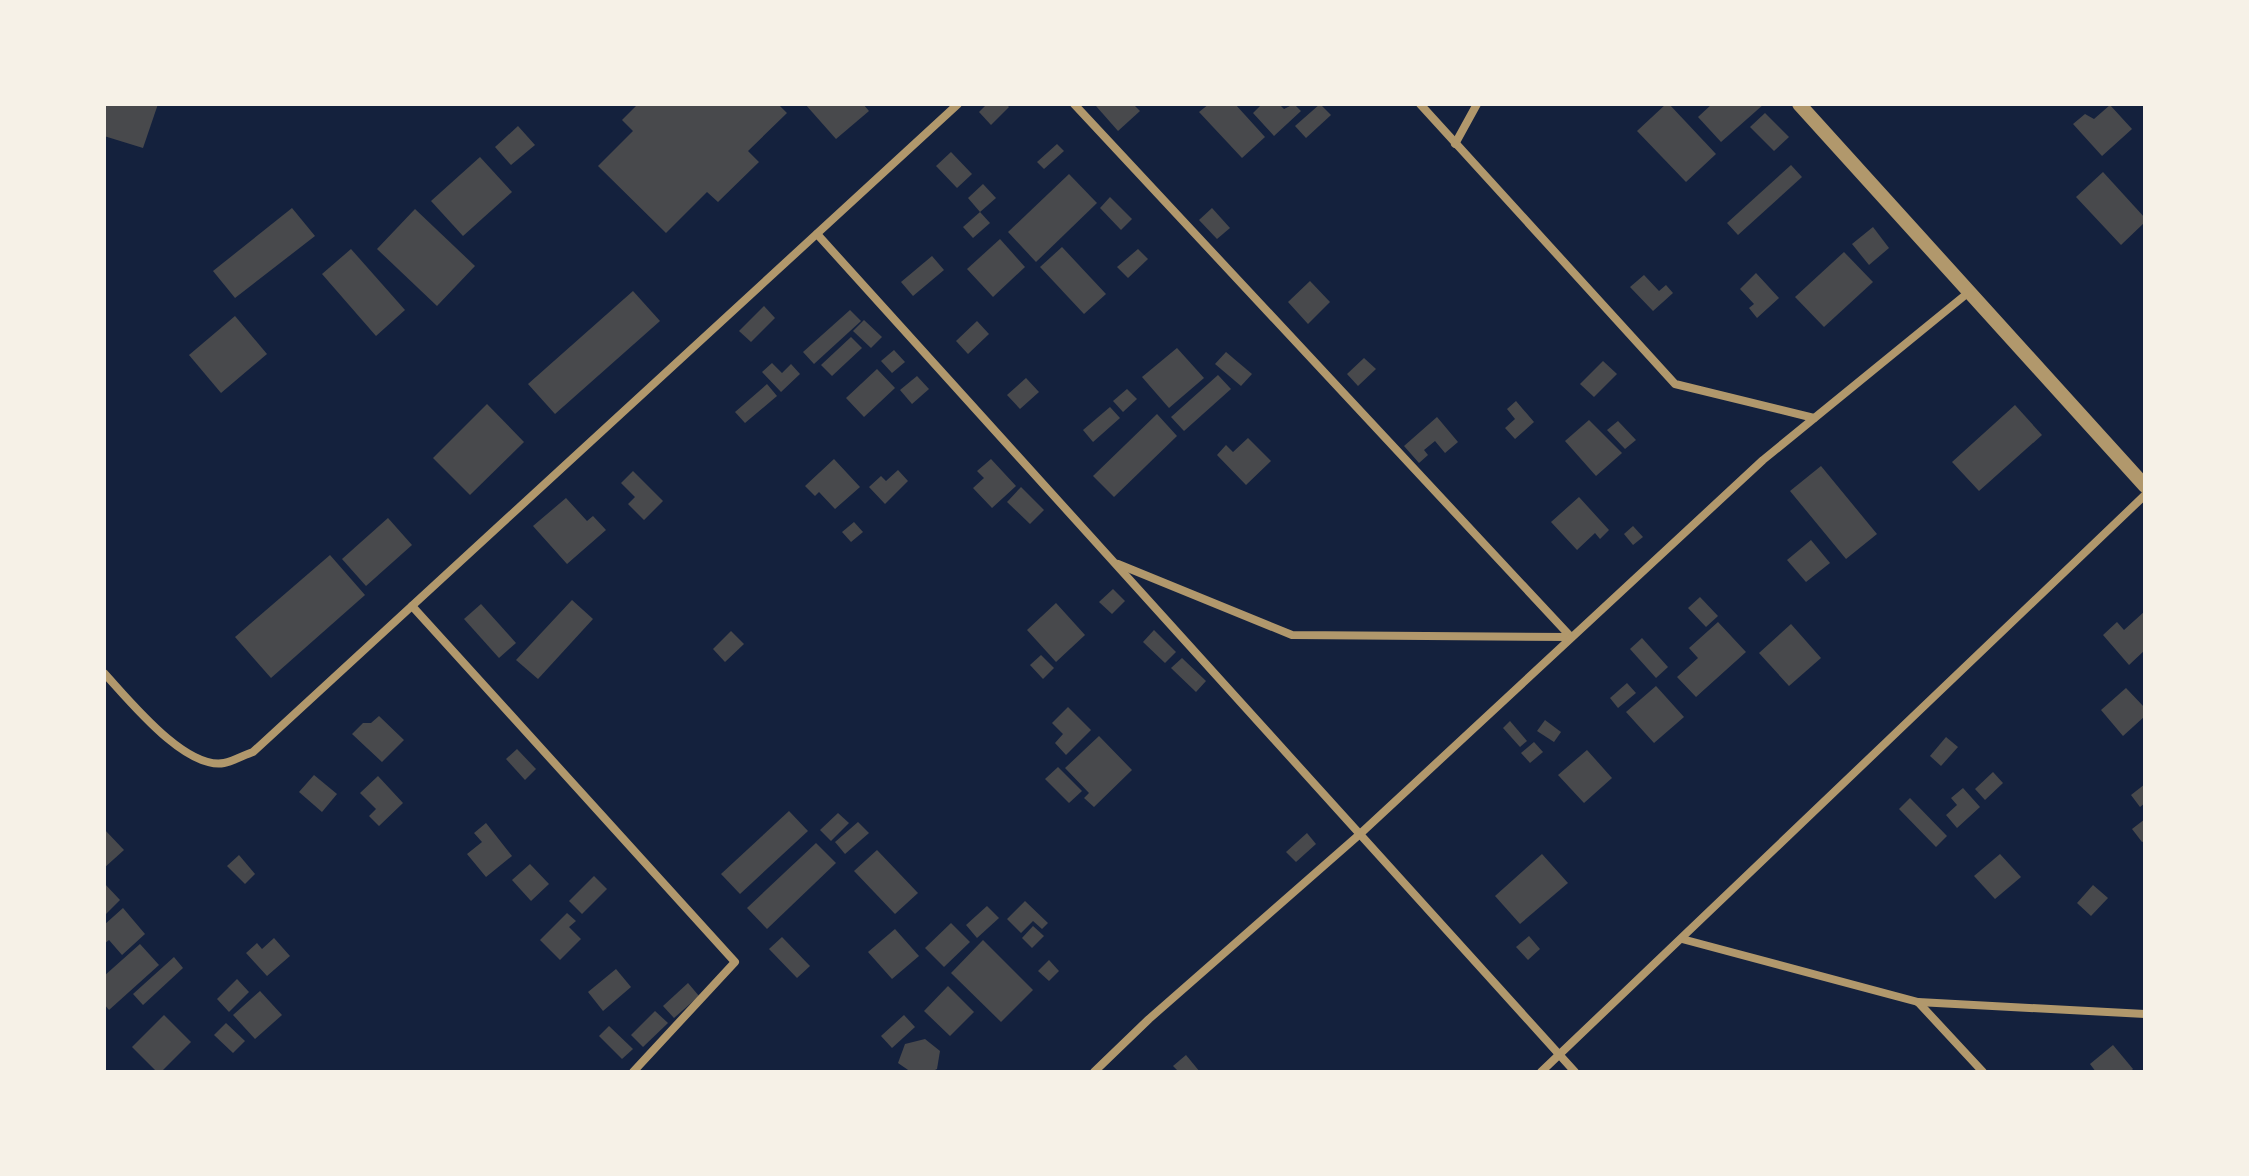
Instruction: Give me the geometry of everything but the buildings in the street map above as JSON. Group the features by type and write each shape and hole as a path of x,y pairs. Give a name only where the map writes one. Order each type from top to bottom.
{"street":[{"path":"104,673 156,729 187,755 222,764 253,752 958,104"},
{"path":"1074,104 1571,637"},
{"path":"1420,104 1675,384 1814,418"},
{"path":"1455,144 1477,104"},
{"path":"1799,104 2145,486"},
{"path":"817,234 1575,1072"},
{"path":"1094,1072 1149,1019 1360,834 1763,460 1969,292"},
{"path":"1541,1072 2145,495"},
{"path":"1113,562 1292,635 1571,637"},
{"path":"412,606 735,962 633,1072"},
{"path":"1682,939 1918,1002 2145,1014"},
{"path":"1918,1002 1983,1072"}]}
